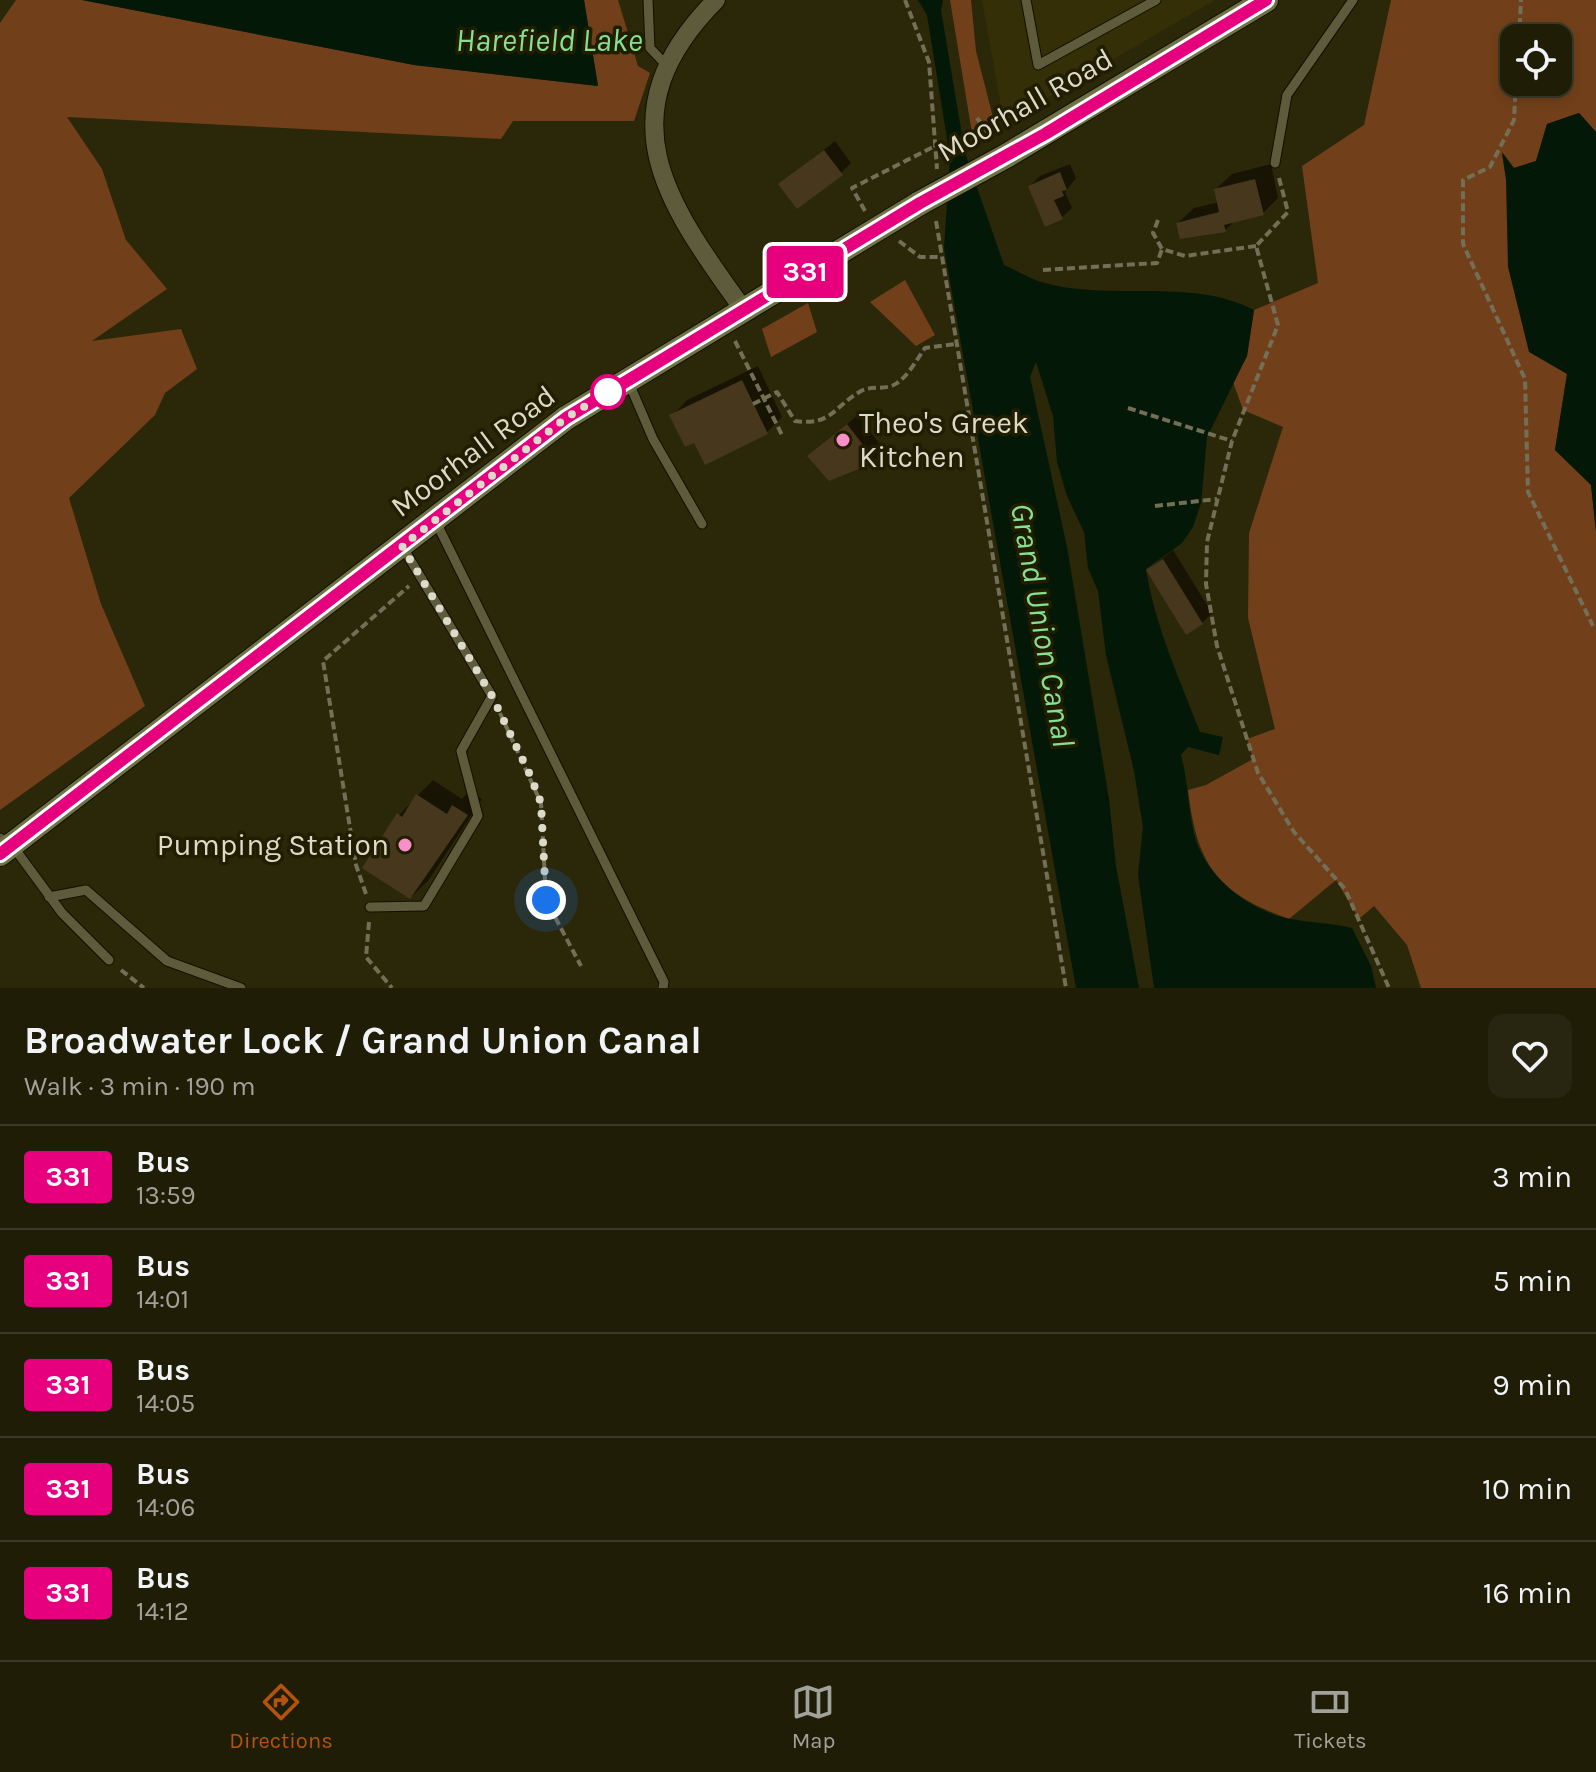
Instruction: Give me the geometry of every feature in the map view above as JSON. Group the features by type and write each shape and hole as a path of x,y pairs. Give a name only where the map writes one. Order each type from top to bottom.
{"street":[{"path":"716,0 684,37 668,67 655,123 656,163 674,203 743,309"},
{"name":"Moorhall Road","path":"4,846 402,546 566,418 920,203 999,147 1266,0"}],"lane":[{"path":"648,0 650,48 668,67"},
{"path":"1026,0 1038,65 1156,0"},
{"path":"1275,163 1287,95 1353,0"},
{"path":"628,379 646,425 702,524"},
{"path":"435,520 664,982 663,988"},
{"path":"370,907 424,906 478,816 461,751 492,696 402,546"},
{"path":"4,846 109,960"},
{"path":"49,897 86,890 167,961 241,988"}],"path":[{"path":"866,213 852,188 937,145 929,62 905,0"},
{"path":"1520,24 1521,0"},
{"path":"1515,96 1514,120 1490,167 1463,180 1463,244 1525,379 1528,492 1593,626"},
{"path":"977,118 999,147"},
{"path":"1158,220 1153,233 1162,249 1185,256 1256,246 1288,212 1275,163"},
{"path":"897,237 901,245 920,257 939,257 1066,988"},
{"path":"1256,246 1278,325 1232,441 1207,542 1206,584 1217,646 1258,773 1294,832 1345,889 1389,988"},
{"path":"1043,270 1157,263 1162,249"},
{"path":"732,335 783,437"},
{"path":"753,404 777,392 795,421 814,424 834,414 864,389 886,388 898,383 925,348 955,344"},
{"path":"1128,408 1232,441"},
{"path":"1155,506 1217,499"},
{"path":"392,988 366,957 370,907 356,865 323,661 420,577"},
{"path":"492,696 541,803 546,900 581,966"},
{"path":"109,960 144,988"}],"shaded area":[{"path":"16,0 82,0 414,65 598,86 584,0 618,0 638,66 650,73 634,121 513,121 501,139 67,117 102,169 126,240 167,289 92,341 181,329 197,369 165,393 155,415 69,498 101,604 145,706 0,810 0,23"},
{"path":"950,0 971,0 976,51 994,121 972,133"},
{"path":"982,0 1215,0 1004,123"},
{"path":"1391,0 1596,0 1596,132 1579,113 1547,124 1536,161 1514,168 1502,154 1506,179 1567,374 1555,450 1591,485 1596,532 1596,988 1421,988 1407,945 1374,906 1359,919 1336,880 1289,919 1264,909 1228,887 1215,873 1197,838 1188,790 1206,785 1253,759 1247,739 1275,729 1248,618 1249,533 1283,427 1243,410 1233,382 1247,356 1254,310 1318,283 1302,166 1364,125"},
{"path":"905,280 935,335 916,346 870,302"},
{"path":"808,303 817,332 771,357 762,329"}],"water":[{"name":"Harefield Lake","path":"82,0 584,0 598,86 414,65"},
{"name":"Grand Union Canal","path":"918,0 943,0 941,10 965,153 1004,265 1038,281 1064,287 1203,294 1254,310 1247,356 1207,437 1201,503 1193,527 1182,543 1146,569 1162,632 1200,732 1223,737 1219,755 1188,747 1181,755 1194,834 1200,850 1218,878 1260,908 1291,919 1352,928 1371,966 1376,988 1154,988 1138,875 1143,827 1134,771 1106,655 1098,591 1088,568 1084,532 1067,496 1057,462 1053,416 1036,362 1030,377 1067,547 1109,799 1116,866 1139,988 1076,988 944,248 950,157 927,15"},
{"path":"1579,113 1596,132 1596,532 1591,485 1555,450 1567,374 1529,352 1508,267 1506,179 1502,152 1514,168 1536,161 1547,124"}],"building":[{"path":"824,150 843,175 797,209 778,184"},
{"path":"1060,172 1067,190 1062,191 1064,196 1054,200 1063,219 1045,227 1028,186"},
{"path":"1255,179 1264,215 1224,225 1226,232 1180,239 1176,223 1219,212 1214,189"},
{"path":"742,380 768,434 705,465 694,443 685,447 669,415"},
{"name":"Theo's Greek Kitchen","path":"847,424 876,462 829,481 807,456"},
{"path":"1163,559 1203,624 1186,635 1146,570"},
{"name":"Pumping Station","path":"416,794 447,814 452,805 468,815 410,899 362,868 397,813 402,817"}],"bus line":[{"name":"331","path":"0,854 566,418 920,203 1045,134 1266,0"}],"place":[{"name":"Theo's Greek Kitchen","path":"843,440"},
{"name":"Pumping Station","path":"405,845"}],"route":[{"path":"546,900 542,882 541,803 531,777 492,696 402,546 566,418 608,392"}]}
